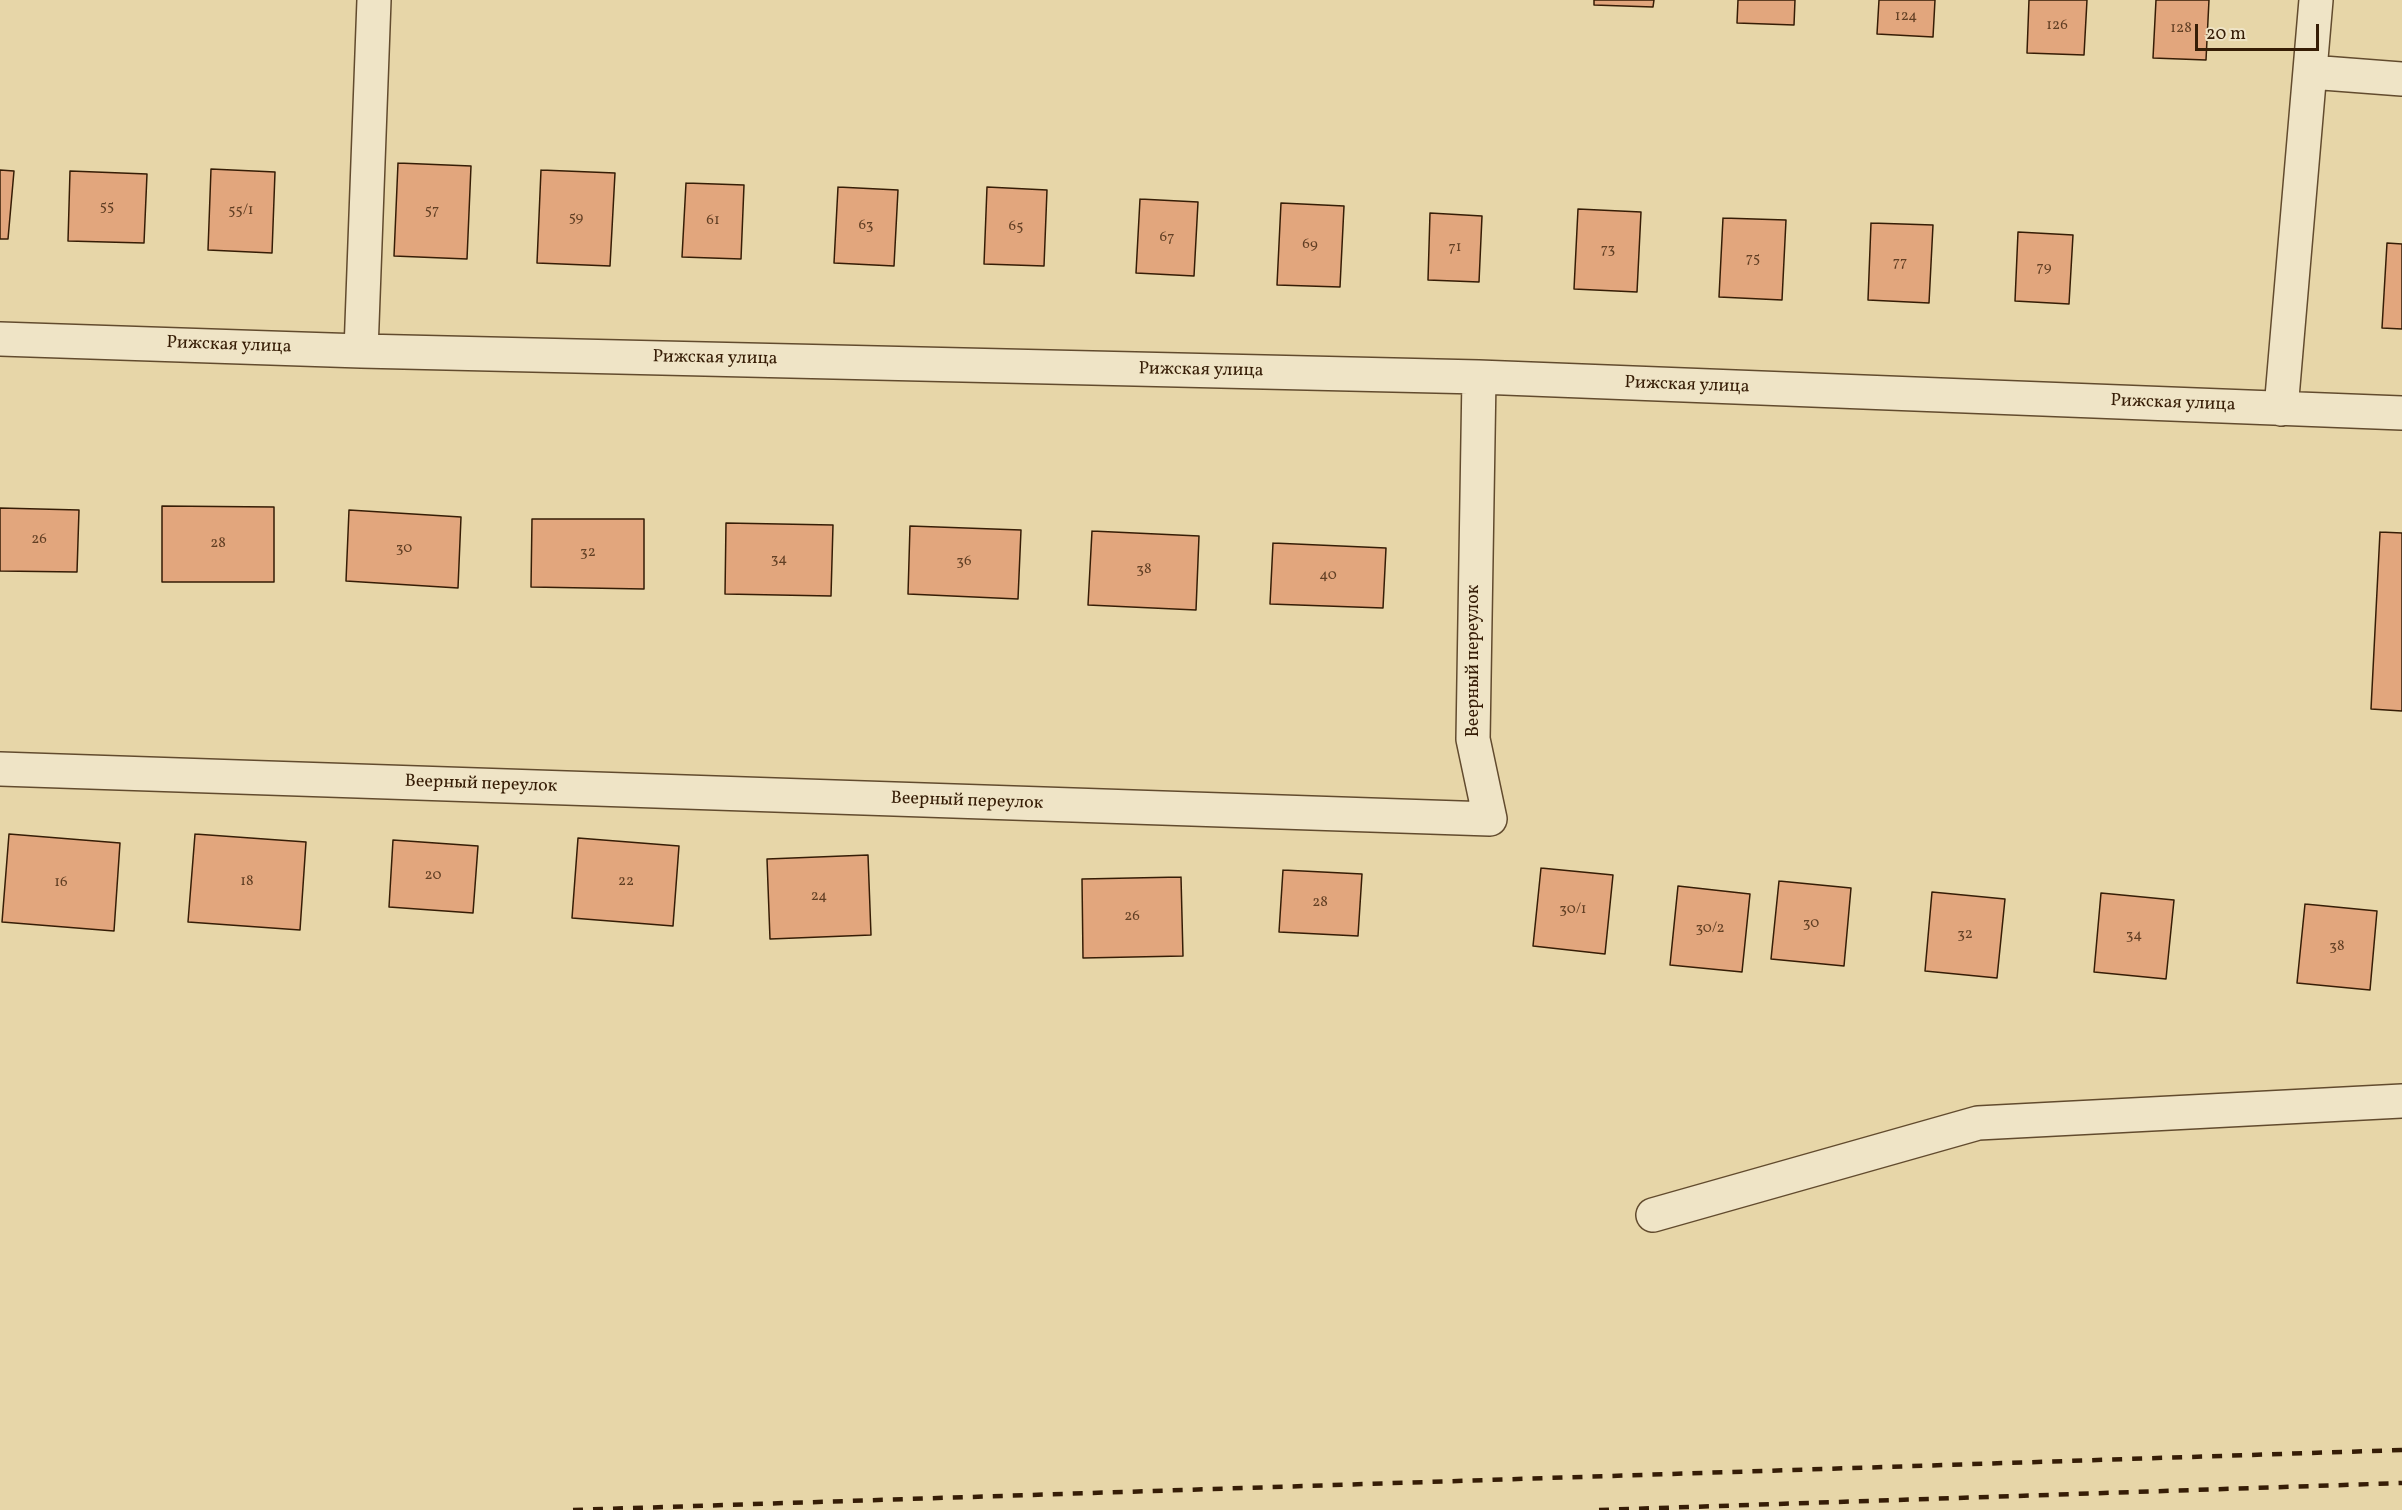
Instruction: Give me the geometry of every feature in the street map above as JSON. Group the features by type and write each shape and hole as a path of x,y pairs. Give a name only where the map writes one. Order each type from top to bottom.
{"street":[{"path":"361,351 374,0"},
{"path":"2282,408 2316,0"},
{"path":"2310,72 2402,79"},
{"name":"Рижская улица","path":"0,339 361,351 1479,378 2402,413"},
{"name":"Веерный переулок","path":"0,769 1490,819 1473,739 1479,378"},
{"path":"1653,1215 1978,1123 2402,1101"}],"building":[{"path":"1594,0 1654,0 1653,7 1594,5"},
{"path":"1738,0 1795,0 1794,25 1737,23"},
{"path":"1879,0 1935,0 1933,37 1877,34"},
{"path":"2029,0 2087,0 2084,55 2027,53"},
{"path":"2156,0 2209,0 2206,60 2153,58"},
{"path":"398,163 471,166 467,259 394,256"},
{"path":"211,169 275,172 272,253 208,250"},
{"path":"0,170 14,171 8,239 0,239"},
{"path":"541,170 615,173 610,266 537,263"},
{"path":"70,171 147,174 144,243 68,241"},
{"path":"686,183 744,185 741,259 682,257"},
{"path":"838,187 898,190 894,266 834,263"},
{"path":"987,187 1047,190 1044,266 984,264"},
{"path":"1140,199 1198,202 1194,276 1136,273"},
{"path":"1281,203 1344,206 1340,287 1277,285"},
{"path":"1578,209 1641,212 1637,292 1574,289"},
{"path":"1430,213 1482,216 1479,282 1428,280"},
{"path":"1723,218 1786,220 1782,300 1719,297"},
{"path":"1871,223 1933,225 1929,303 1868,300"},
{"path":"2018,232 2073,235 2069,304 2015,301"},
{"path":"2387,243 2402,244 2402,329 2382,328"},
{"path":"162,506 274,507 274,582 162,582"},
{"path":"0,508 79,510 77,572 0,571"},
{"path":"349,510 461,517 458,588 346,581"},
{"path":"532,519 644,519 644,589 531,587"},
{"path":"726,523 833,525 831,596 725,594"},
{"path":"910,526 1021,530 1018,599 908,594"},
{"path":"1092,531 1199,536 1196,610 1088,605"},
{"path":"2380,532 2402,533 2402,711 2371,709"},
{"path":"1273,543 1386,548 1383,608 1270,604"},
{"path":"9,834 120,843 114,931 2,922"},
{"path":"195,834 306,842 300,930 188,922"},
{"path":"578,838 679,846 673,926 572,918"},
{"path":"393,840 478,846 473,913 389,907"},
{"path":"868,855 871,935 770,939 767,859"},
{"path":"1541,868 1613,875 1605,954 1533,946"},
{"path":"1283,870 1362,874 1358,936 1279,932"},
{"path":"1181,877 1183,956 1083,958 1082,879"},
{"path":"1779,881 1851,888 1844,966 1771,959"},
{"path":"1678,886 1750,894 1742,972 1670,965"},
{"path":"1932,892 2005,899 1997,978 1925,971"},
{"path":"2101,893 2174,900 2166,979 2094,972"},
{"path":"2305,904 2377,911 2370,990 2297,983"}],"railway":[{"path":"573,1510 2402,1450"},
{"path":"1599,1510 2402,1483"}]}
